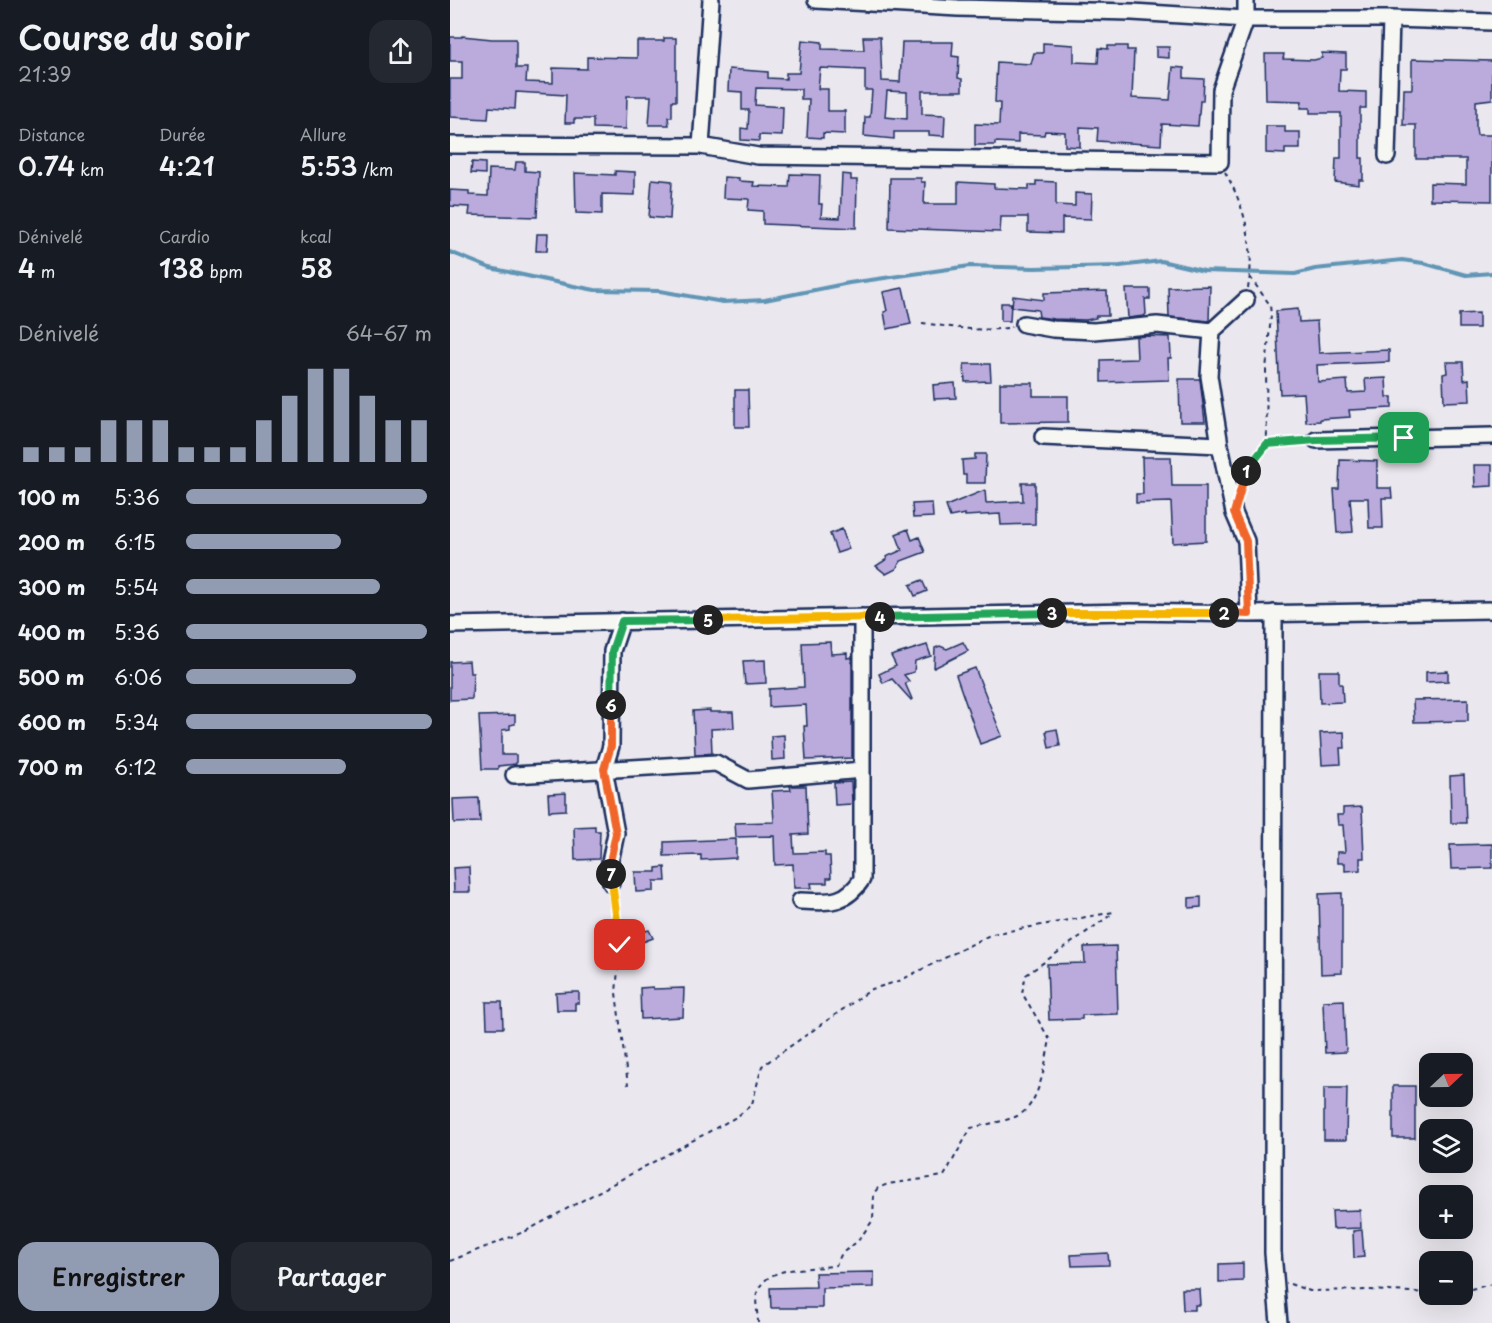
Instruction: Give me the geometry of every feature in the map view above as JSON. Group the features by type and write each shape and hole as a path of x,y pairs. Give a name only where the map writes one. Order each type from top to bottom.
{"street":[{"path":"701,146 711,0"},
{"path":"816,0 1128,6 1246,19 1492,22"},
{"path":"450,145 701,146 758,156 1220,162 1221,90 1246,19 1246,0"},
{"path":"1387,156 1391,19"},
{"path":"1246,300 1212,332 1209,376 1234,513 1246,541 1249,614"},
{"path":"1024,324 1064,330 1094,331 1157,326 1212,332"},
{"path":"1316,440 1492,436"},
{"path":"1043,437 1220,445"},
{"path":"450,625 1131,612 1249,614 1492,610"},
{"path":"1274,613 1273,1209 1275,1274 1280,1323"},
{"path":"800,902 838,901 853,893 862,879 862,617"},
{"path":"611,884 610,862 616,833 604,769 611,746 612,651 622,621"},
{"path":"514,775 716,763 748,780 862,770"}],"path":[{"path":"1220,162 1236,191 1248,226 1250,277 1246,300"},
{"path":"1240,492 1246,472 1267,444 1266,370 1270,305 1250,277"},
{"path":"922,323 978,330 999,330 1024,324"},
{"path":"1267,444 1316,440"},
{"path":"611,884 620,945 616,993 628,1085"},
{"path":"450,1261 526,1231 738,1116 752,1104 762,1066 872,988 898,981 992,934 1114,912 1026,975 1022,993 1050,1040 1033,1102 1016,1117 971,1128 944,1176 879,1188 874,1193 873,1220 858,1241 842,1252 836,1265 778,1272 767,1278 758,1291 756,1305 758,1323"},
{"path":"1275,1274 1296,1287 1310,1291 1419,1292"},
{"path":"1473,1288 1492,1284"}],"building":[{"path":"450,37 516,39 516,68 527,68 526,82 553,83 553,68 587,69 587,57 637,58 637,41 664,41 664,38 676,38 676,101 672,101 672,117 668,117 669,125 649,125 651,96 627,96 626,129 593,128 593,119 574,119 574,123 565,123 566,95 516,92 515,109 489,107 488,119 450,117 450,79 462,79 462,61 450,61"},
{"path":"863,37 880,37 882,81 900,82 902,42 953,42 952,56 959,57 958,78 962,79 962,91 922,91 922,114 945,115 944,136 929,135 929,132 894,132 894,139 864,136 865,117 870,117 872,90 865,90 865,70 820,68 818,89 828,89 828,111 845,111 845,134 823,133 823,138 807,137 809,99 801,99 801,89 756,88 755,105 783,107 782,136 759,135 759,141 741,140 741,128 748,129 749,110 742,110 742,92 728,91 729,69 768,72 768,78 786,79 786,73 799,73 802,40 822,42 822,49 864,50","holes":["887,91 907,92 907,119 885,117"]},
{"path":"1043,43 1074,45 1074,62 1098,63 1099,48 1108,49 1108,46 1127,46 1127,50 1134,50 1132,98 1170,100 1173,67 1184,68 1184,78 1204,79 1198,126 1162,124 1161,145 1097,141 1098,128 1080,127 1080,147 1065,146 1065,132 1045,131 1044,135 1018,134 1018,143 995,142 995,145 975,145 975,124 999,125 1000,103 995,102 997,62 1031,64 1034,53 1043,53"},
{"path":"1156,47 1169,47 1169,58 1156,57"},
{"path":"1322,53 1346,54 1346,69 1340,69 1339,91 1366,92 1366,108 1360,108 1360,158 1363,158 1363,180 1359,180 1359,185 1335,182 1336,158 1341,158 1341,113 1310,113 1310,108 1301,108 1302,101 1266,100 1265,54 1284,54 1283,59 1314,60 1322,58"},
{"path":"1412,59 1492,61 1492,99 1476,101 1476,128 1477,135 1492,135 1492,201 1430,200 1430,183 1466,184 1466,159 1416,159 1416,125 1403,125 1404,89 1412,89"},
{"path":"1266,126 1285,126 1285,132 1300,132 1300,149 1285,149 1285,154 1266,153"},
{"path":"472,162 485,163 485,174 471,173"},
{"path":"516,162 525,162 525,171 539,172 537,217 469,215 470,207 450,206 450,190 469,191 469,195 488,196 489,169 515,170"},
{"path":"615,171 635,172 635,195 602,194 602,214 576,213 575,173 615,175"},
{"path":"790,174 820,175 821,217 840,218 842,174 851,175 851,180 857,180 856,228 763,224 763,211 748,210 749,199 723,198 724,177 754,182 753,186 789,187"},
{"path":"890,178 921,178 921,182 925,182 924,204 958,204 958,182 994,184 994,188 1029,189 1029,185 1036,185 1036,181 1056,182 1056,205 1075,206 1075,193 1092,194 1091,219 1062,218 1062,233 1028,232 1028,217 1001,217 1000,232 889,228"},
{"path":"652,179 672,181 670,219 649,217"},
{"path":"537,234 548,234 547,251 536,251"},
{"path":"1210,286 1209,321 1169,317 1168,287"},
{"path":"903,288 911,324 887,329 884,312 887,311 883,292"},
{"path":"1126,289 1150,289 1150,299 1145,299 1146,314 1144,316 1128,318"},
{"path":"1107,291 1108,316 1096,316 1096,318 1086,320 1039,317 1038,310 1012,307 1013,296 1044,300 1044,293"},
{"path":"1001,303 1011,303 1010,321 1001,321"},
{"path":"1298,309 1299,322 1317,321 1319,353 1389,350 1389,362 1317,365 1318,382 1347,380 1348,393 1366,392 1365,379 1386,378 1387,397 1392,397 1392,408 1349,410 1350,417 1306,422 1304,393 1280,394 1276,311"},
{"path":"1479,313 1479,328 1459,328 1459,314"},
{"path":"1136,337 1170,337 1169,380 1101,382 1101,360 1137,359"},
{"path":"1446,362 1463,362 1464,380 1469,379 1470,401 1444,402 1443,374 1447,373"},
{"path":"964,364 990,364 991,381 965,382"},
{"path":"1179,379 1200,379 1205,422 1180,422"},
{"path":"955,383 956,398 934,399 933,385"},
{"path":"1000,383 1033,383 1033,396 1068,396 1068,422 1000,423"},
{"path":"735,390 748,390 749,427 735,427"},
{"path":"975,454 986,454 985,483 966,483 966,475 963,475 962,460 975,459"},
{"path":"1142,457 1171,457 1172,486 1206,486 1206,541 1173,543 1171,502 1136,503 1136,494 1143,494"},
{"path":"1340,460 1377,461 1377,488 1391,488 1392,498 1382,498 1383,528 1369,528 1368,498 1350,498 1353,532 1337,533 1334,489 1339,489"},
{"path":"1474,465 1492,465 1492,486 1475,487"},
{"path":"1022,483 1035,483 1035,524 1001,525 1000,514 965,516 965,514 950,517 946,506 985,490 986,503 1023,501"},
{"path":"932,503 933,517 913,518 912,504"},
{"path":"842,529 849,549 837,553 830,534"},
{"path":"908,529 912,540 919,537 925,552 901,561 896,569 886,574 876,566 887,559 886,557 902,550 896,534"},
{"path":"922,580 927,591 915,596 910,585"},
{"path":"830,642 831,654 847,653 847,658 852,657 852,758 806,760 804,726 807,726 806,705 769,707 769,689 804,687 802,643"},
{"path":"963,642 968,651 934,668 935,648 940,646 947,649"},
{"path":"927,645 931,656 915,661 914,672 904,675 909,681 905,683 911,700 892,679 883,683 879,674 896,666 891,656"},
{"path":"765,660 766,683 745,684 743,661"},
{"path":"469,661 470,673 473,673 472,699 450,700 450,662"},
{"path":"975,668 1002,736 980,744 956,675"},
{"path":"1319,671 1339,671 1343,702 1320,703"},
{"path":"1448,671 1448,681 1426,682 1426,672"},
{"path":"1468,699 1468,721 1414,722 1413,700"},
{"path":"710,710 710,712 733,712 734,728 711,729 712,753 695,754 693,711"},
{"path":"515,715 515,724 510,725 510,729 502,730 502,755 516,755 516,764 498,766 498,769 482,769 479,716"},
{"path":"1057,729 1060,746 1049,748 1046,731"},
{"path":"1344,732 1345,748 1340,748 1341,764 1322,765 1320,733"},
{"path":"784,735 785,759 772,760 771,736"},
{"path":"1464,775 1466,823 1451,823 1450,776"},
{"path":"851,782 852,804 835,805 834,783"},
{"path":"790,786 806,786 808,834 793,835 794,853 825,852 825,856 830,856 831,878 827,878 827,883 811,883 812,888 794,888 793,864 775,865 774,836 736,837 735,823 774,822 772,791 791,790"},
{"path":"566,793 566,810 549,811 548,794"},
{"path":"479,798 480,822 454,823 453,799"},
{"path":"1362,807 1364,858 1360,858 1360,870 1345,871 1345,863 1337,863 1337,852 1345,852 1343,825 1338,825 1337,815 1343,815 1343,808"},
{"path":"595,826 595,831 600,831 599,859 575,860 574,827"},
{"path":"736,839 736,858 701,860 701,855 664,856 664,842"},
{"path":"1492,844 1492,868 1451,869 1450,845"},
{"path":"469,867 470,892 454,892 453,868"},
{"path":"665,867 666,881 654,881 654,891 636,892 635,872 656,872 656,868"},
{"path":"1342,893 1342,973 1321,974 1319,894"},
{"path":"1201,897 1201,907 1189,908 1189,898"},
{"path":"643,925 645,931 649,930 653,938 640,943 635,928"},
{"path":"1116,946 1118,1014 1082,1015 1082,1019 1049,1020 1047,964 1085,963 1084,947"},
{"path":"653,987 653,989 684,988 683,1017 641,1019 640,988"},
{"path":"579,992 579,1003 575,1003 575,1010 557,1010 556,993"},
{"path":"1344,1000 1346,1052 1325,1053 1323,1001"},
{"path":"486,1002 502,1002 503,1028 487,1028"},
{"path":"1393,1086 1415,1086 1415,1138 1393,1138"},
{"path":"1324,1088 1347,1088 1346,1140 1324,1140"},
{"path":"1360,1210 1361,1228 1333,1229 1332,1211"},
{"path":"1362,1230 1364,1257 1354,1258 1353,1231"},
{"path":"1108,1253 1109,1265 1072,1266 1071,1255"},
{"path":"1243,1263 1243,1281 1219,1282 1219,1264"},
{"path":"874,1272 874,1287 822,1288 822,1308 771,1308 770,1288 816,1287 815,1273"},
{"path":"1182,1289 1199,1289 1200,1305 1195,1305 1195,1310 1183,1310"}],"waterway":[{"path":"450,252 490,268 595,290 660,291 723,302 765,300 849,283 970,266 1034,268 1120,266 1161,261 1204,271 1295,274 1315,269 1402,260 1423,263 1466,275 1492,273"}],"route":[{"path":"620,945 610,862 616,833 604,769 611,746 612,651 622,621 1131,612 1249,614 1246,541 1234,513 1246,472 1267,444 1316,440 1404,438"}]}
